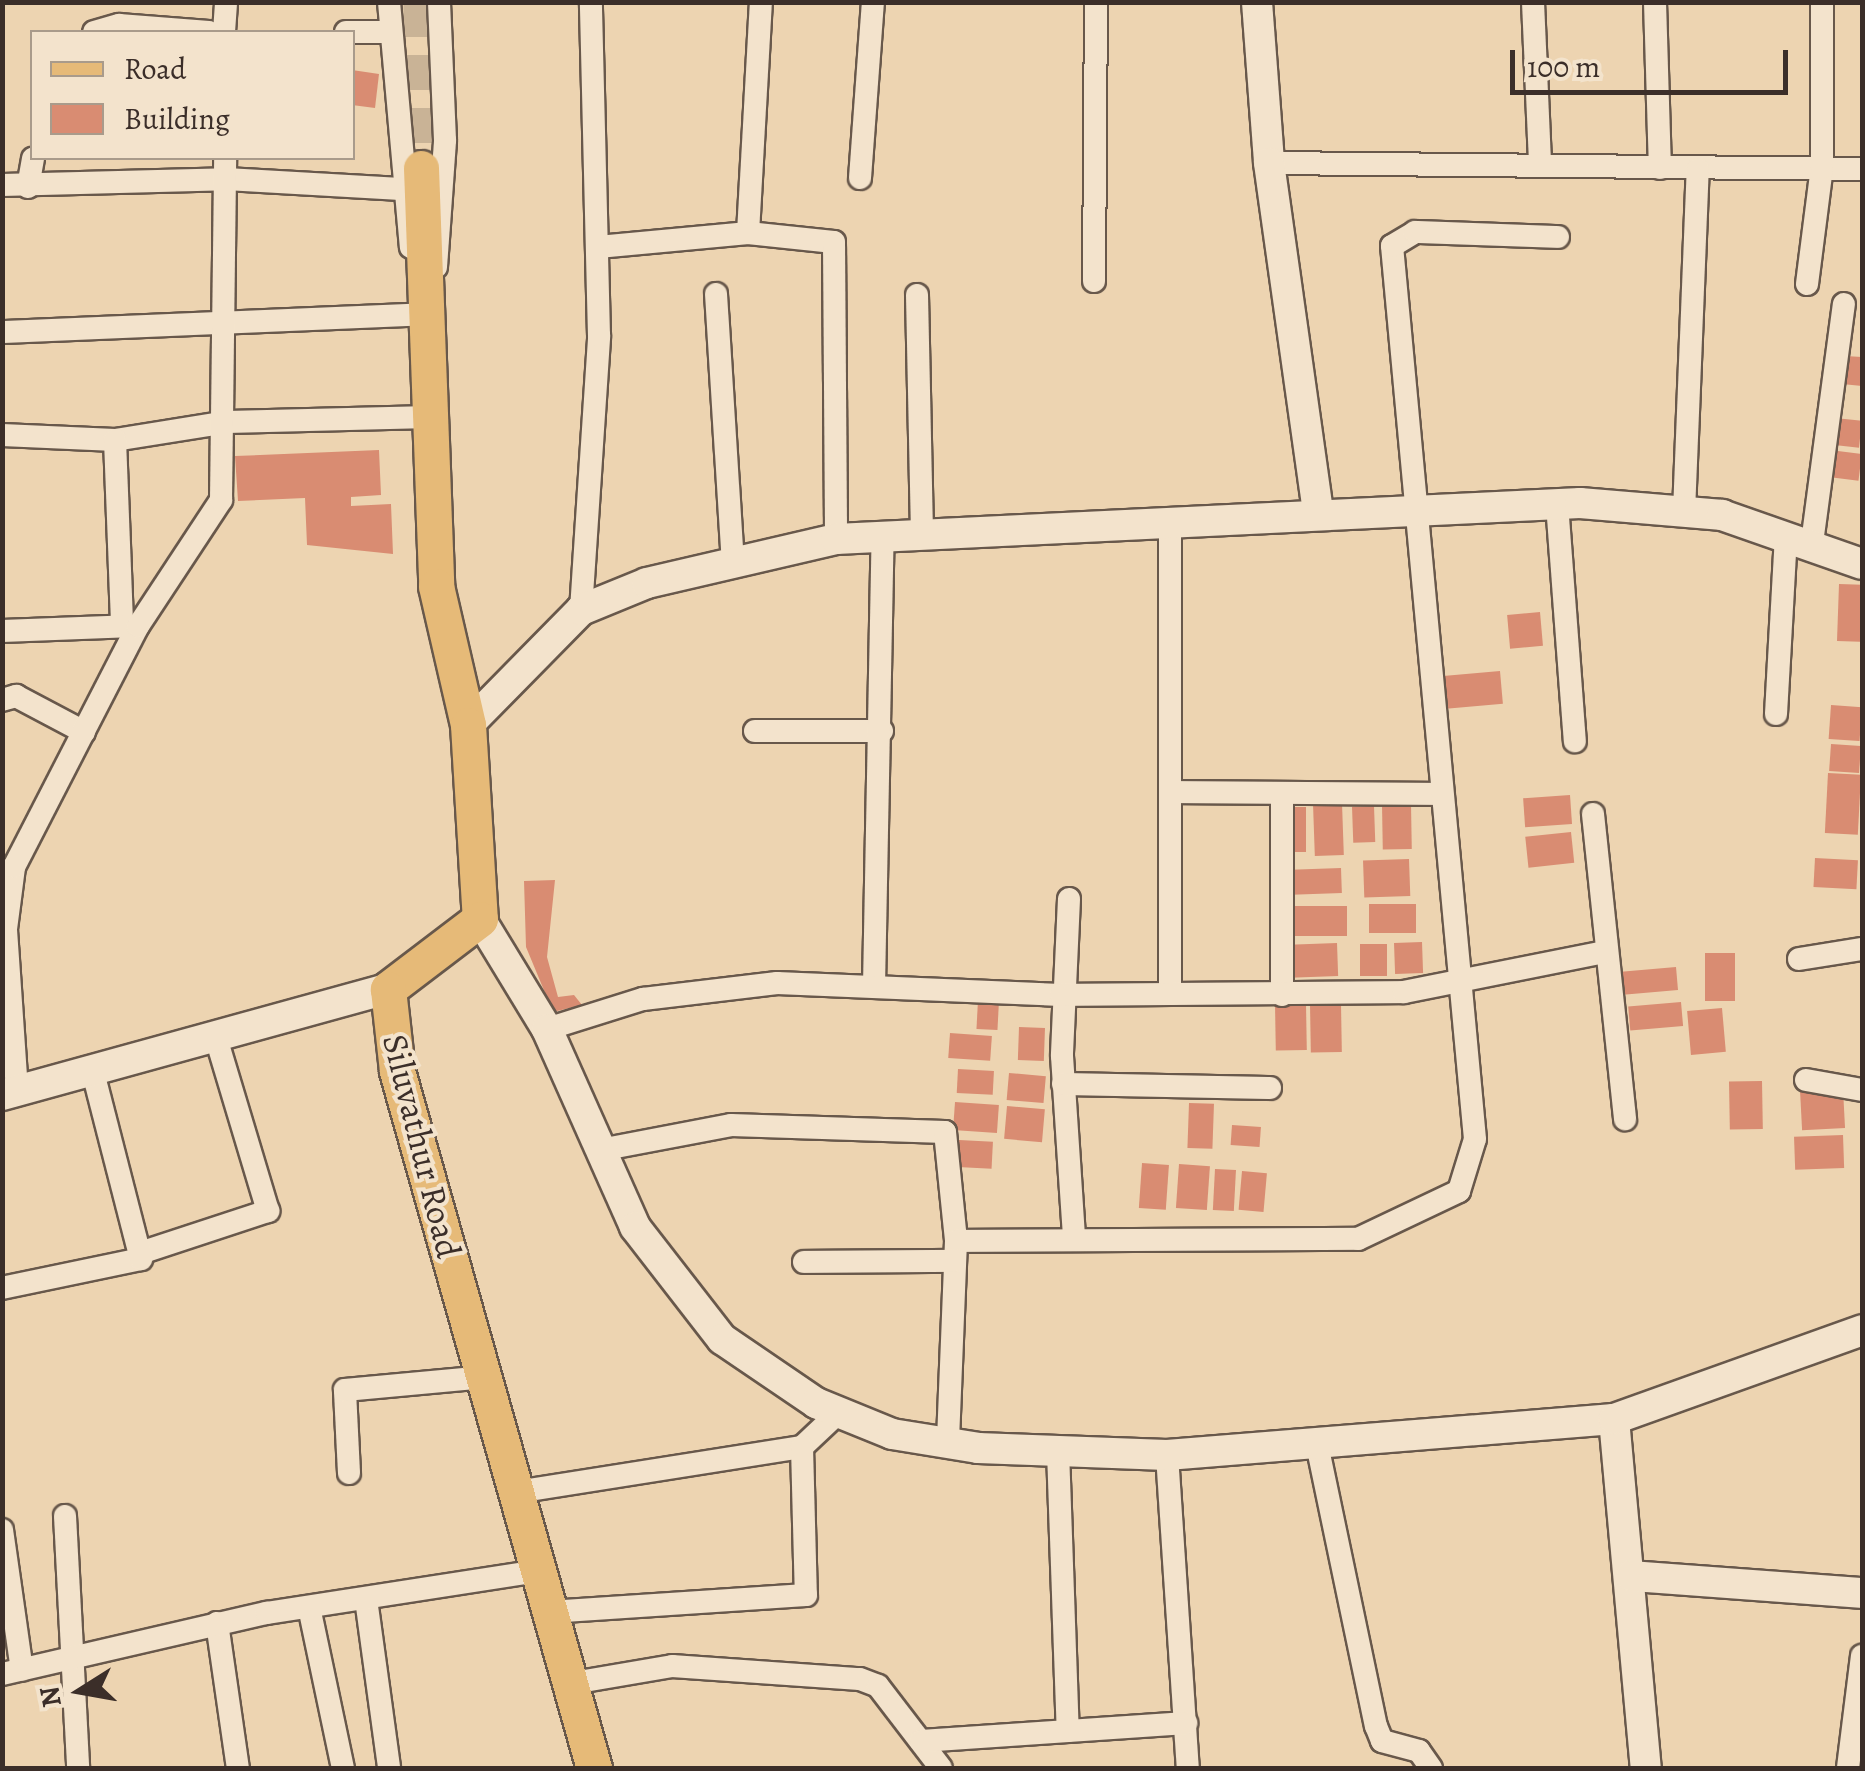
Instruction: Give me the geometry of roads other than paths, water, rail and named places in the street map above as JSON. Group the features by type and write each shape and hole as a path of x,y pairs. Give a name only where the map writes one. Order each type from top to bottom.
{"main road":[{"path":"411,179 426,314 436,586 468,725 480,920"},
{"name":"Siluvathur Road","path":"480,920 388,989 397,1071 485,1376 567,1684 594,1768"}],"street":[{"path":"224,30 226,2"},
{"path":"2,185 28,187 226,168 411,179 390,32 390,2"},
{"path":"2,332 229,318 426,314 444,224 439,2"},
{"path":"581,610 598,247 591,2"},
{"path":"748,233 761,2"},
{"path":"860,178 873,2"},
{"path":"1094,281 1096,2"},
{"path":"1258,2 1269,164 1318,513"},
{"path":"1533,2 1540,162"},
{"path":"1655,2 1660,168"},
{"path":"1807,284 1822,167 1822,2"},
{"path":"101,30 119,25 183,30"},
{"path":"355,32 390,32"},
{"path":"28,187 33,160"},
{"path":"1269,164 1540,162 1698,169 1862,169"},
{"path":"226,168 229,318 221,500 130,626 84,732 8,867 10,1093 388,989"},
{"path":"1684,512 1698,169"},
{"path":"598,247 748,233 826,237 838,251 836,539"},
{"path":"804,1262 1074,1240 1358,1239 1459,1191 1475,1139 1454,977 1395,238 1558,237"},
{"path":"716,294 732,562"},
{"path":"917,295 922,538"},
{"path":"1776,714 1799,540 1844,304"},
{"path":"2,436 115,440 227,422 430,417"},
{"path":"115,440 130,626"},
{"path":"1557,504 1575,741"},
{"path":"468,725 581,610 732,562 836,539 1170,529 1318,513 1557,504 1684,512 1799,540 1862,564"},
{"path":"1170,529 1176,792 1170,991"},
{"path":"874,986 883,536"},
{"path":"2,632 130,626"},
{"path":"2,700 16,696 84,732"},
{"path":"755,731 882,731"},
{"path":"1176,792 1282,796 1438,794"},
{"path":"1282,796 1282,994"},
{"path":"1593,814 1625,1119"},
{"path":"1069,900 1061,995 1074,1240"},
{"path":"480,920 547,1029 635,1228 722,1338 772,1379 838,1412 948,1443 1167,1455 1318,1448 1614,1419 1862,1330"},
{"path":"1799,959 1862,949"},
{"path":"547,1029 643,998 778,983 1061,995 1170,991 1404,992 1454,977 1605,952"},
{"path":"2,1288 134,1264 143,1252 268,1211 216,1038"},
{"path":"93,1072 143,1252"},
{"path":"1806,1080 1862,1090"},
{"path":"1063,1084 1270,1088"},
{"path":"600,1150 731,1125 945,1132 955,1251 948,1443"},
{"path":"349,1473 345,1390 485,1376"},
{"path":"517,1492 802,1447 838,1412"},
{"path":"1614,1419 1646,1768"},
{"path":"549,1612 806,1595 802,1447"},
{"path":"1318,1448 1376,1726 1382,1741 1419,1751 1432,1768"},
{"path":"1058,1451 1068,1731"},
{"path":"1167,1455 1188,1768"},
{"path":"65,1516 77,1658 78,1768"},
{"path":"2,1530 12,1672 217,1623 538,1571"},
{"path":"1631,1576 1862,1594"},
{"path":"366,1599 389,1768"},
{"path":"308,1607 343,1768"},
{"path":"217,1623 238,1768"},
{"path":"1848,1768 1862,1656"},
{"path":"567,1684 672,1666 860,1679 878,1686 941,1768"},
{"path":"921,1741 1186,1723"}],"tunnel":[{"path":"421,2 421,168"}]}
